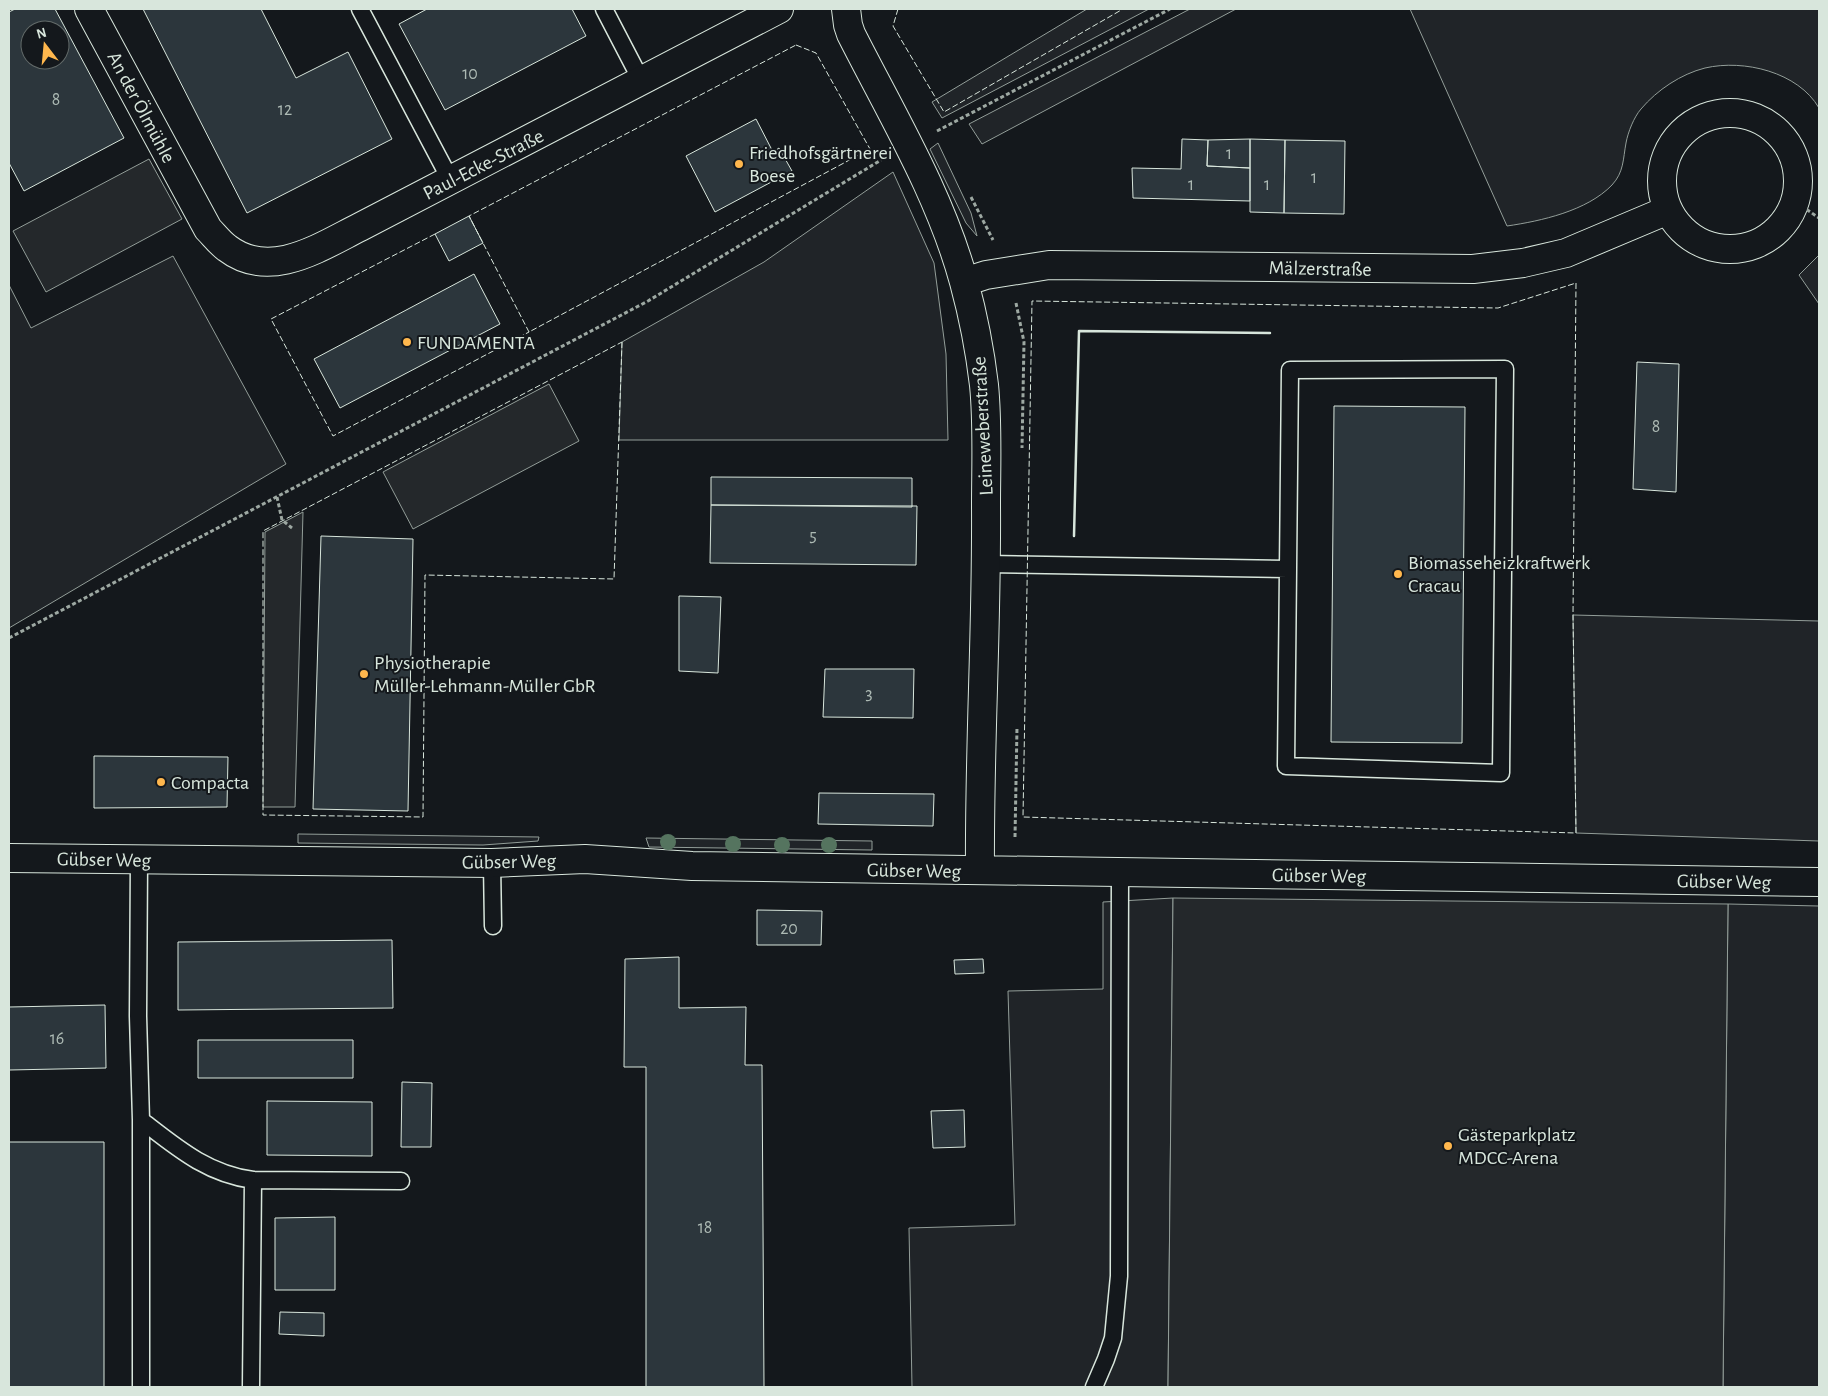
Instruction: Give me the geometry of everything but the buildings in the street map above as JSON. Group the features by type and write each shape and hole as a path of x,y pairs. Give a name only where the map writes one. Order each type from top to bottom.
{"street":[{"name":"An der Ölmühle","path":"89,9 195,206"},
{"name":"Paul-Ecke-Straße","path":"195,206 217,239 227,248 241,256 254,261 264,262 275,262 298,257 451,181 779,9"},
{"name":"Leineweberstraße","path":"846,9 851,34 909,145 929,188 964,282 984,386 987,564 980,870"},
{"path":"1737,113 1757,118 1774,128 1788,144 1796,162 1799,183 1796,202 1786,221 1772,236 1754,245 1734,250 1714,248 1695,240 1679,227 1668,210 1662,184 1663,170 1669,150 1681,134 1697,121 1716,114 1737,113"},
{"name":"Mälzerstraße","path":"964,282 986,275 1049,265 1473,270 1523,263 1566,253 1668,210"},
{"name":"Gübser Weg","path":"9,858 492,863 585,860 692,866 1819,882"}],"lane":[{"path":"360,9 451,181"},
{"path":"604,9 642,82"},
{"path":"1505,369 1501,773 1286,766 1288,569 1290,370 1505,369"},
{"path":"987,564 1288,569"},
{"path":"139,860 138,1016 141,1120 141,1387"},
{"path":"492,863 493,926"},
{"path":"1094,1387 1113,1338 1119,1276 1120,872"},
{"path":"141,1120 192,1160 235,1178 253,1180 401,1181"},
{"path":"251,1387 253,1180"}],"path":[{"path":"9,638 648,301 858,173 1170,9"},
{"path":"1796,202 1819,218"},
{"path":"276,496 282,520 292,528"}],"shaded area":[{"path":"1087,9 1149,9 942,118 932,102"},
{"path":"1190,9 1236,9 982,144 969,124"},
{"path":"1410,9 1819,9 1819,108 1798,85 1769,71 1736,65 1705,68 1687,74 1662,89 1638,112 1628,134 1619,175 1602,194 1577,208 1549,218 1507,226"},
{"path":"938,143 971,213 977,236 966,223 930,149"},
{"path":"149,159 182,219 46,292 13,231"},
{"path":"893,172 934,263 946,354 948,440 619,440 622,342 764,262"},
{"path":"1819,255 1819,304 1799,275"},
{"path":"173,256 286,464 9,628 9,285 31,328"},
{"path":"549,384 579,441 413,529 383,472"},
{"path":"303,512 295,807 263,807 265,532"},
{"path":"1573,615 1819,621 1819,841 1576,833"},
{"path":"298,834 539,837 538,841 483,845 298,843"},
{"path":"646,838 872,841 872,850 649,847"},
{"path":"1173,898 1168,1387 912,1387 909,1228 1015,1225 1008,991 1103,989 1103,902"},
{"name":"Gästeparkplatz MDCC-Arena","path":"1173,898 1728,904 1723,1387 1168,1387"},
{"path":"1728,904 1819,906 1819,1387 1723,1387"}],"fence":[{"path":"898,9 893,26 944,112 1123,9"},
{"path":"796,45 816,53 870,149 529,332 469,216 796,45"},
{"path":"435,234 271,319 333,436 529,332"},
{"path":"1576,283 1573,615 1576,833 1023,817 1032,301 1498,308 1576,283"},
{"path":"622,342 614,579 425,575 423,817 263,815 263,531 622,342"}],"wall":[{"path":"1074,536 1079,331 1270,333"}],"place":[{"name":"Friedhofsgärtnerei Boese","path":"739,164"},
{"name":"FUNDAMENTA","path":"407,342"},
{"name":"Biomasseheizkraftwerk Cracau","path":"1398,574"},
{"name":"Physiotherapie Müller-Lehmann-Müller GbR","path":"364,674"},
{"name":"Compacta","path":"161,782"},
{"name":"Gästeparkplatz MDCC-Arena","path":"1448,1146"}]}
